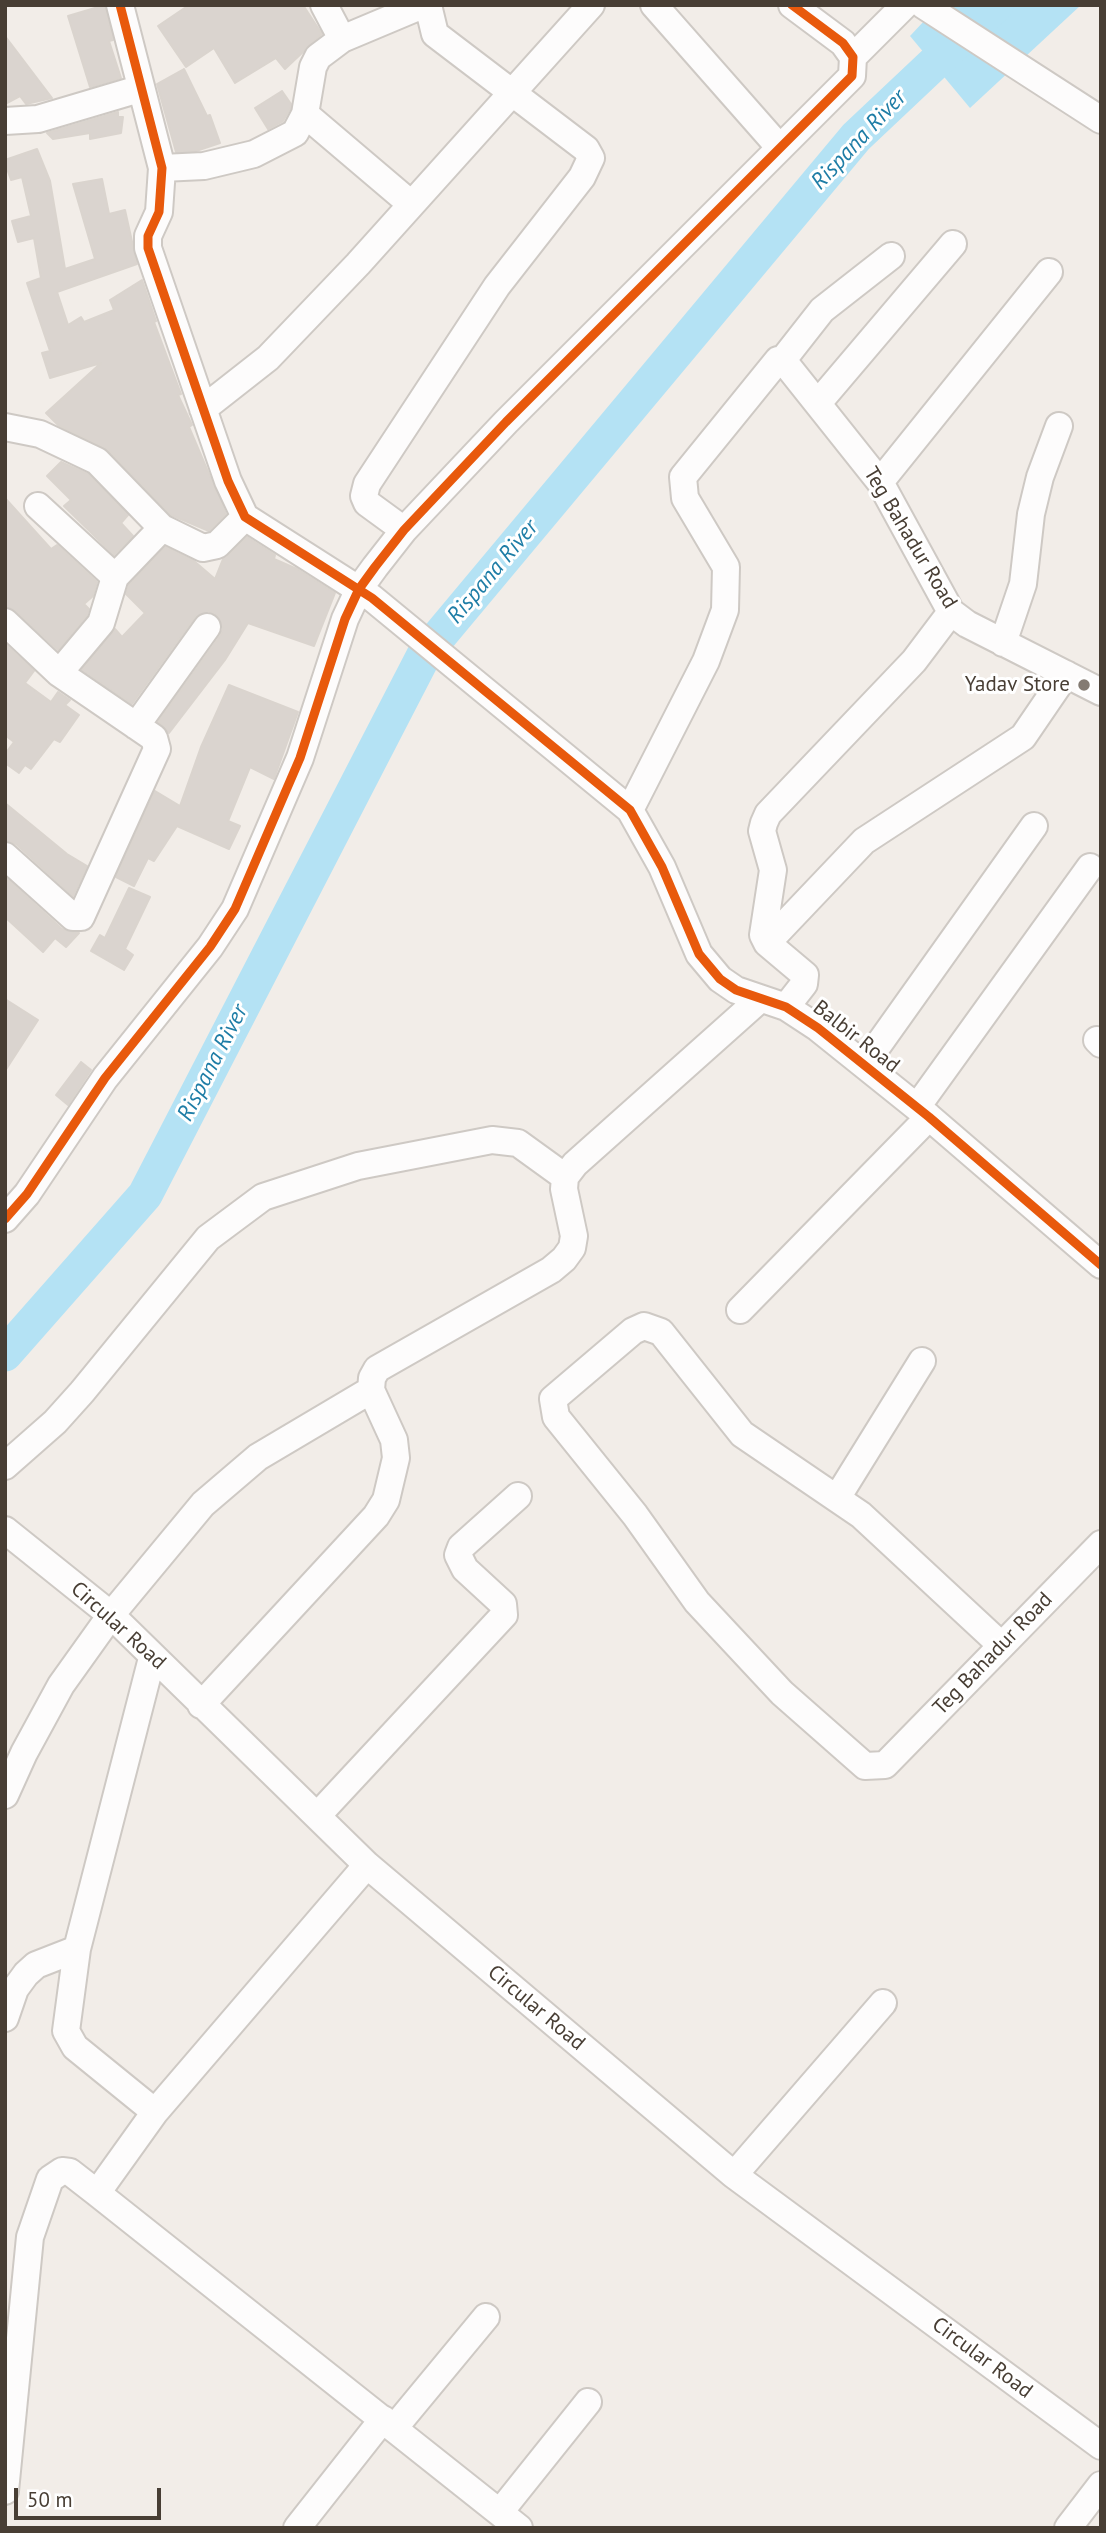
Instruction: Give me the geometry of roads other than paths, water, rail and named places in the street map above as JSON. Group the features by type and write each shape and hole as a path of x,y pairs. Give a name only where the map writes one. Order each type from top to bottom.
{"street":[{"path":"324,5 342,39"},
{"path":"162,168 204,166 254,154 295,133 305,114 313,67 318,57 342,39 426,5 435,34 586,149 591,158 588,168 496,286 368,484 364,496 367,503 404,530"},
{"path":"203,410 268,358 591,5"},
{"path":"654,5 780,149"},
{"path":"792,5 829,30 853,57"},
{"path":"5,1219 27,1194 105,1078 210,947 235,909 292,781 345,619 365,593 404,530 506,422 852,76 853,57 905,5"},
{"path":"923,5 1101,120"},
{"path":"11,428 40,434 97,461 162,528 210,549 245,517 228,481 148,248 148,236 159,212 162,168 139,89 128,10"},
{"path":"5,121 38,119 139,89"},
{"path":"305,114 411,204"},
{"path":"818,403 953,244"},
{"path":"630,810 706,661 725,610 726,568 685,498 683,477 771,366 778,360 784,363 822,310 891,256"},
{"path":"880,482 1049,272"},
{"name":"Teg Bahadur Road","path":"784,363 880,482 951,612 1003,643 1101,692"},
{"path":"1003,643 1023,584 1031,514 1040,477 1059,426"},
{"path":"38,506 115,577"},
{"name":"Balbir Road","path":"245,517 365,593 630,810 662,867 708,968 736,990 786,1007 864,1065 923,1112 1101,1265"},
{"path":"58,673 101,623 115,577 162,528"},
{"path":"767,943 763,924 774,870 762,831 768,814 915,661 951,612"},
{"path":"5,622 58,673 154,738 155,754 81,917 73,917 5,856"},
{"path":"136,726 207,627"},
{"path":"767,943 864,841 1023,737 1066,674"},
{"path":"864,1065 1034,826"},
{"path":"740,1310 923,1112 1090,867"},
{"name":"Balbir Road","path":"767,943 805,975 804,984 786,1007"},
{"path":"201,1705 376,1516 386,1500 396,1458 394,1440 371,1391 372,1378 386,1361 551,1270 564,1259 572,1248 574,1236 564,1189 565,1177 575,1164 760,999"},
{"path":"5,1466 73,1402 208,1238 225,1222 262,1197 358,1166 492,1140 517,1143 565,1177"},
{"name":"Teg Bahadur Road","path":"837,1498 779,1462 742,1434 662,1332 653,1327 644,1326 633,1332 554,1399 556,1417 725,1635 782,1693 866,1766 885,1765 1101,1544"},
{"path":"922,1360 837,1498 880,1532 1001,1645"},
{"path":"5,1795 24,1753 61,1685 111,1615 220,1486 258,1457 371,1391"},
{"path":"317,1816 505,1615 503,1604 464,1569 458,1555 461,1548 518,1496"},
{"name":"Circular Road","path":"5,1530 111,1615 152,1658 367,1865 734,2175 1101,2446"},
{"path":"152,1658 77,1949 66,2031 75,2047 155,2112"},
{"path":"97,2193 155,2112 367,1865"},
{"path":"5,2018 15,1989 26,1974 36,1965 77,1949"},
{"path":"734,2175 883,2003"},
{"path":"5,2491 26,2257 33,2220 55,2173 70,2172 510,2520 588,2402"},
{"path":"301,2526 389,2423 486,2317"},
{"path":"1068,2528 1101,2485"}],"water":[{"path":"939,5 1081,5 970,108 910,36"}],"waterway":[{"name":"Rispana River","path":"5,1354 145,1195 425,653 856,137 996,5"}],"place":[{"name":"Yadav Store","path":"1084,685"}]}
